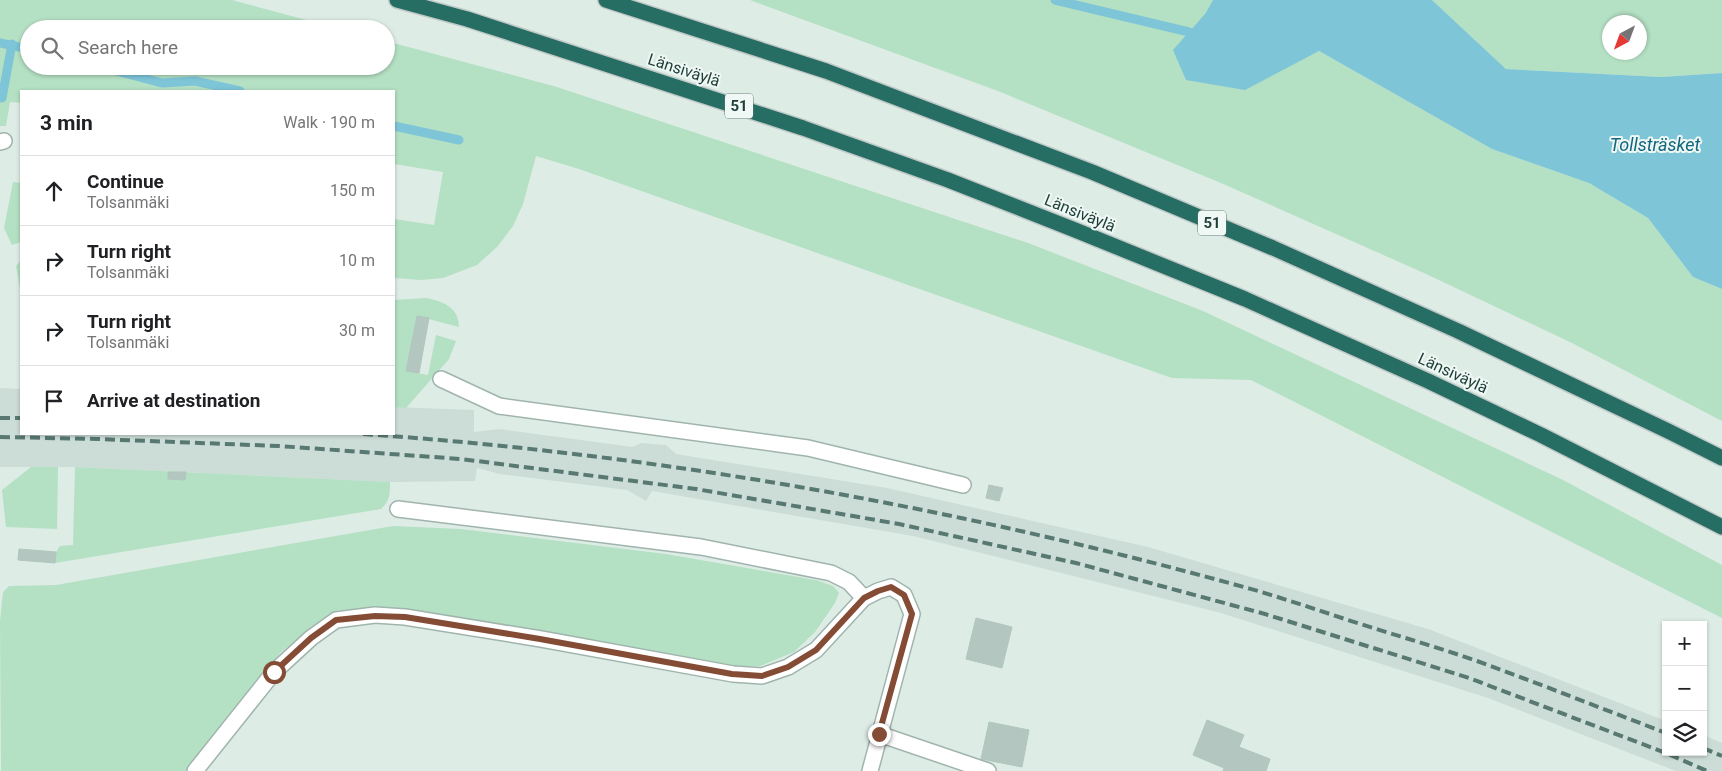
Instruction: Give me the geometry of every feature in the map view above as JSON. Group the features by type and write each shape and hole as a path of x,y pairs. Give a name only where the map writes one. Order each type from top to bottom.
{"highway":[{"name":"Länsiväylä","path":"397,0 467,19 803,128 948,180 1075,230 1245,299 1428,381 1540,434 1722,527"},
{"name":"51","path":"606,0 826,71 1092,172 1272,248 1458,331 1722,458"}],"street":[{"path":"442,379 499,406 808,448 963,485"},
{"path":"398,509 701,547 831,573 849,582 864,598"},
{"path":"196,771 274,672 311,638 336,620 375,616 405,617 540,639 732,674 762,676 788,667 816,650 864,598 891,587 904,595 912,614 870,771"},
{"path":"879,734 988,771"}],"shaded area":[{"path":"0,388 20,389 20,435 395,435 395,407 474,410 474,432 499,429 633,447 641,443 666,445 676,454 887,488 1148,547 1428,629 1662,719 1662,756 1707,756 1707,737 1722,743 1722,771 1676,771 1488,698 1221,613 913,536 652,491 646,501 627,490 500,474 477,468 475,481 390,482 75,467 0,467"}],"green space":[{"path":"0,0 232,0 306,20 20,20 20,75 395,75 395,43 557,87 1028,243 1203,311 1561,479 1722,565 1722,618 1251,380 1172,378 579,169 536,156 523,204 513,226 498,246 477,265 443,278 421,280 395,278 395,219 434,225 443,172 395,164 395,90 20,90 20,103 10,102 6,126 0,126"},
{"path":"750,0 1213,0 1205,14 1290,65 1319,51 1492,149 1589,183 1648,218 1693,277 1722,289 1722,421 1572,343 1424,273 1221,183 998,91"},
{"path":"1432,0 1722,0 1722,73 1661,77 1506,69"},
{"path":"13,182 20,183 20,242 12,245 4,228"},
{"path":"20,261 20,288 16,266"},
{"path":"426,298 443,303 456,314 459,327 417,316 406,371 428,375 436,335 456,341 449,359 406,408 395,407 395,300"},
{"path":"31,467 58,467 57,529 6,527 2,490"},
{"path":"75,467 390,482 390,490 388,500 381,509 55,563 56,552 60,546 73,545"},
{"path":"393,526 461,529 666,554 816,580 833,586 839,593 835,603 815,632 794,652 760,666 720,666 397,609 338,610 314,625 280,653 189,771 1,771 0,621 3,592 9,586 56,585"}],"water":[{"name":"Tollsträsket","path":"1213,0 1432,0 1506,69 1661,77 1722,73 1722,289 1693,277 1648,218 1589,183 1492,149 1319,51 1245,90 1186,80 1173,50 1205,14"}],"building":[{"path":"417,316 429,318 419,373 406,371"},
{"path":"168,472 186,472 185,480 168,479"},
{"path":"989,485 1003,488 999,501 986,498"},
{"path":"19,549 56,552 55,563 18,560"},
{"path":"976,618 1012,627 1002,668 966,659"},
{"path":"1207,720 1244,735 1239,747 1270,759 1266,771 1223,771 1224,768 1193,755"},
{"path":"989,722 1029,730 1022,767 981,759"}],"waterway":[{"path":"1055,0 1189,32"},
{"path":"0,43 20,47"},
{"path":"2,98 12,44"},
{"path":"131,75 162,83 195,81 236,90"},
{"path":"395,126 459,140"}],"railway":[{"path":"0,418 20,418"},
{"path":"376,435 476,443 702,471 926,511 1038,535 1258,591 1477,661 1662,731"},
{"path":"0,437 279,446 461,459 696,489 899,524 1076,563 1265,614 1469,678 1666,753 1707,771"},
{"path":"1707,750 1722,756"}],"route":[{"path":"274,672 311,638 336,620 375,616 405,617 540,639 732,674 762,676 788,667 816,650 864,598 891,587 904,595 912,614 879,734"}]}
